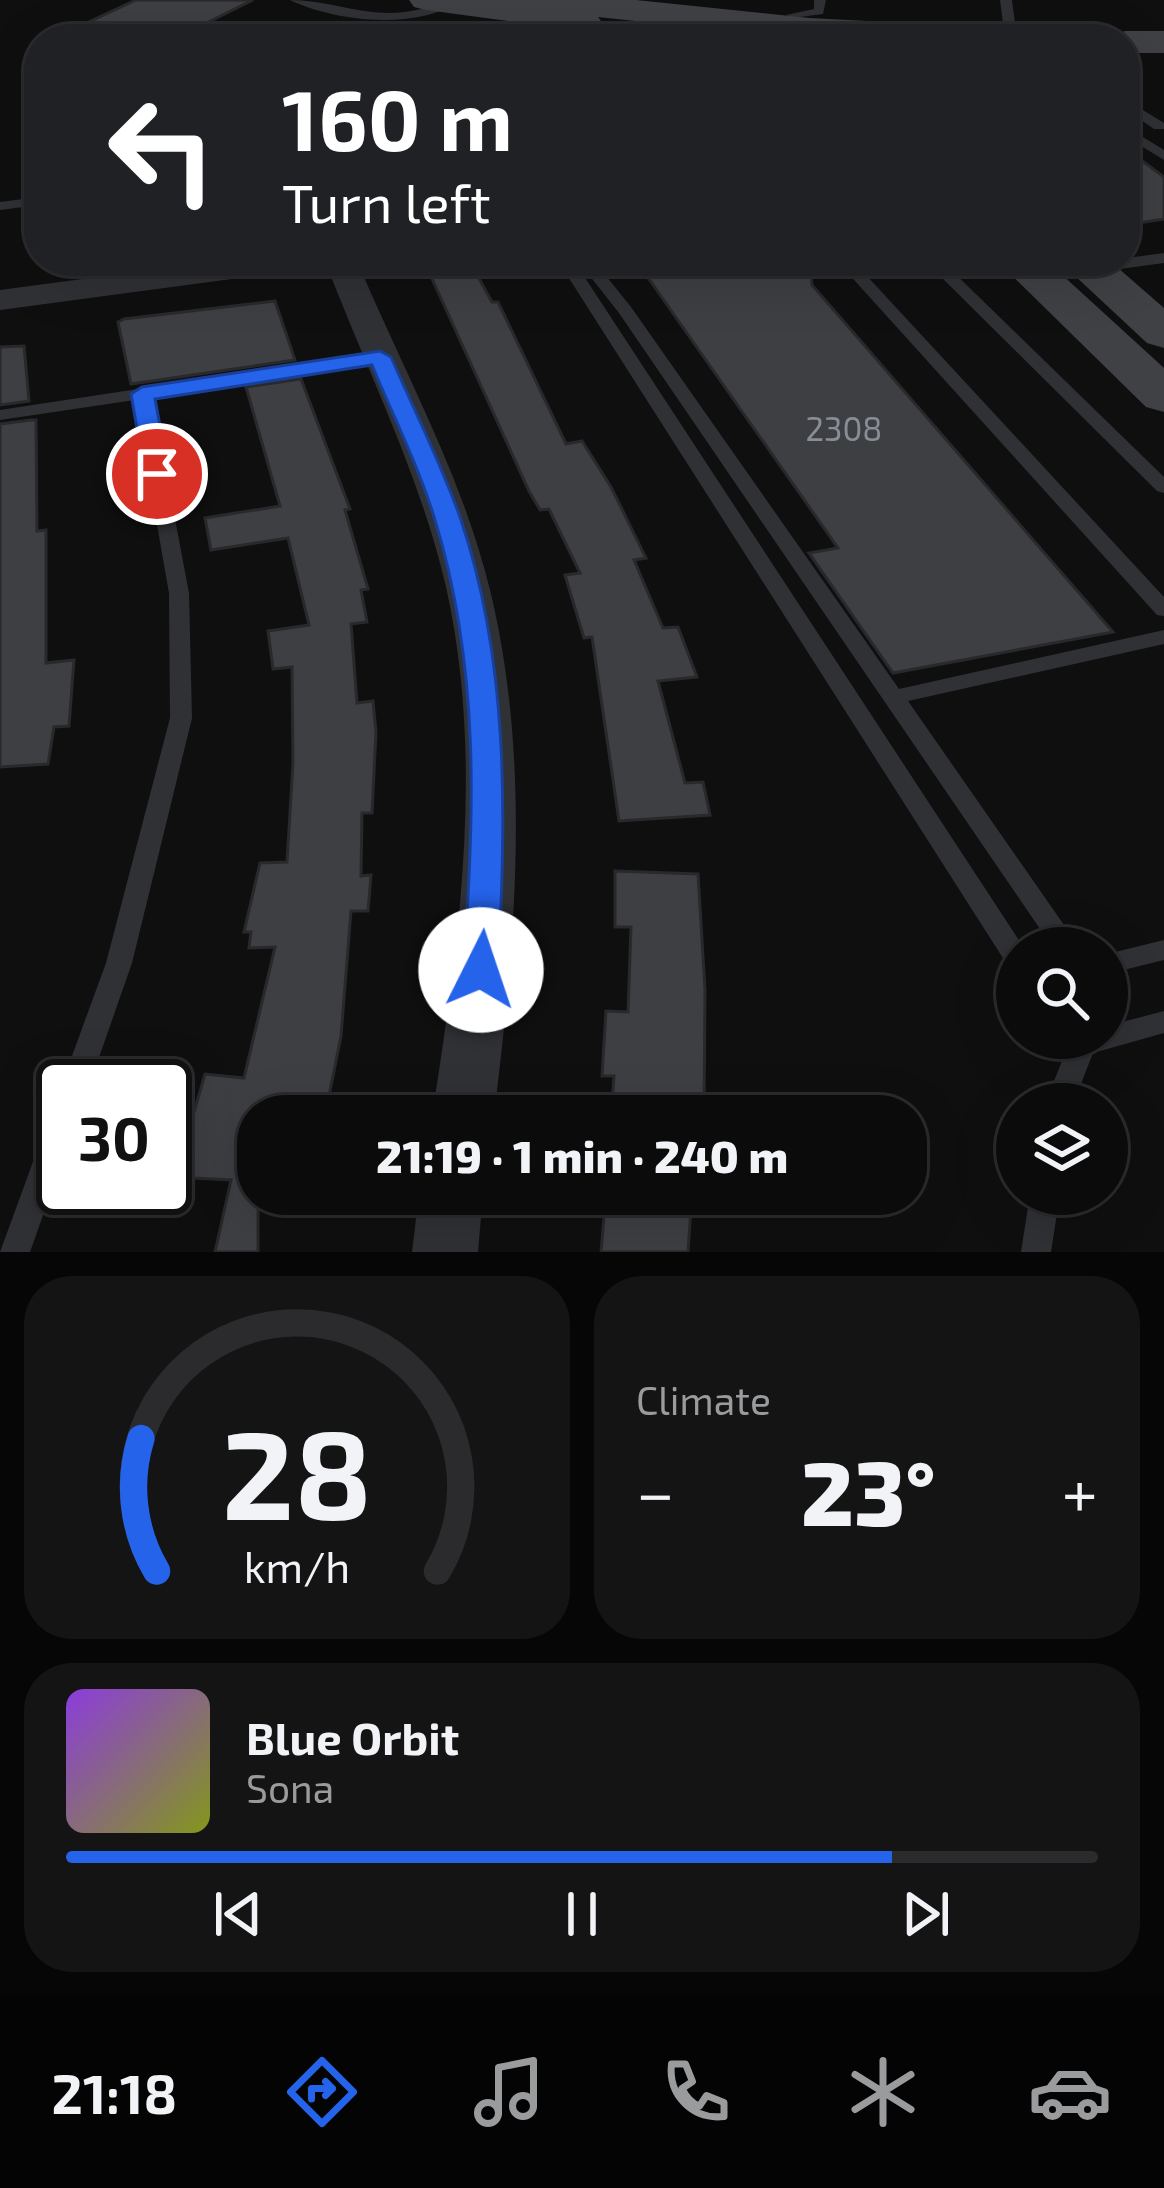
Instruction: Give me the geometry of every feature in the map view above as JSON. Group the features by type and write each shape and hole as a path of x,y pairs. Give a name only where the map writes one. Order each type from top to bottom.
{"main road":[{"path":"540,0 593,3 676,22"},
{"path":"737,0 774,24"},
{"path":"443,1 726,24"},
{"path":"1043,276 1149,345"},
{"path":"1095,276 1149,345 1164,396"}],"street":[{"path":"0,300 180,276"},
{"path":"347,276 447,516 468,594 486,710 490,836 478,1014 466,1095"},
{"path":"445,1252 449,1215"}],"lane":[{"path":"296,0 393,20 423,16 443,1"},
{"path":"1140,260 1164,258"},
{"path":"1143,260 1164,278"},
{"path":"576,276 996,927"},
{"path":"598,276 1052,927"},
{"path":"859,276 1164,610"},
{"path":"948,276 1164,488"},
{"path":"0,415 380,357"},
{"path":"84,1059 118,964 181,718 178,593 142,394"},
{"path":"892,698 1164,637"},
{"path":"1128,959 1164,950"},
{"path":"1128,1030 1164,1022"},
{"path":"15,1252 36,1193"},
{"path":"1036,1252 1042,1215"}],"building":[{"path":"136,0 253,0 204,24 84,24"},
{"path":"1140,159 1164,177 1164,219 1140,223"},
{"path":"431,276 478,276 492,302 498,302 566,444 582,441 611,487 646,558 634,560 663,628 678,627 697,677 658,681 685,783 703,782 710,815 619,821 592,637 584,638 565,575 580,573 549,509 540,510"},
{"path":"647,276 811,276 812,285 1113,632 893,673 809,553 838,548"},
{"path":"275,301 295,360 131,384 118,322"},
{"path":"24,346 29,401 0,405 0,347"},
{"path":"301,379 350,509 345,510 368,589 361,590 367,622 351,624 357,703 373,701 376,732 372,813 362,813 361,876 371,875 368,911 351,911 341,1036 329,1095 237,1095 237,1215 258,1215 258,1252 215,1252 231,1180 192,1178 192,1119 205,1074 244,1078 275,947 249,948 251,932 244,932 260,863 287,862 293,763 292,667 273,669 268,631 309,625 288,538 211,550 205,518 280,506 246,387"},
{"path":"36,420 37,531 46,530 46,663 74,660 69,726 54,727 48,764 0,767 0,424"},
{"path":"615,871 698,874 705,990 704,1095 613,1095 614,1076 602,1076 606,1011 628,1012 631,927 615,927"},
{"path":"604,1215 691,1215 688,1252 601,1252"}],"route":[{"path":"157,474 142,394 380,357 447,516 468,594 486,710 490,836 481,970"}]}
